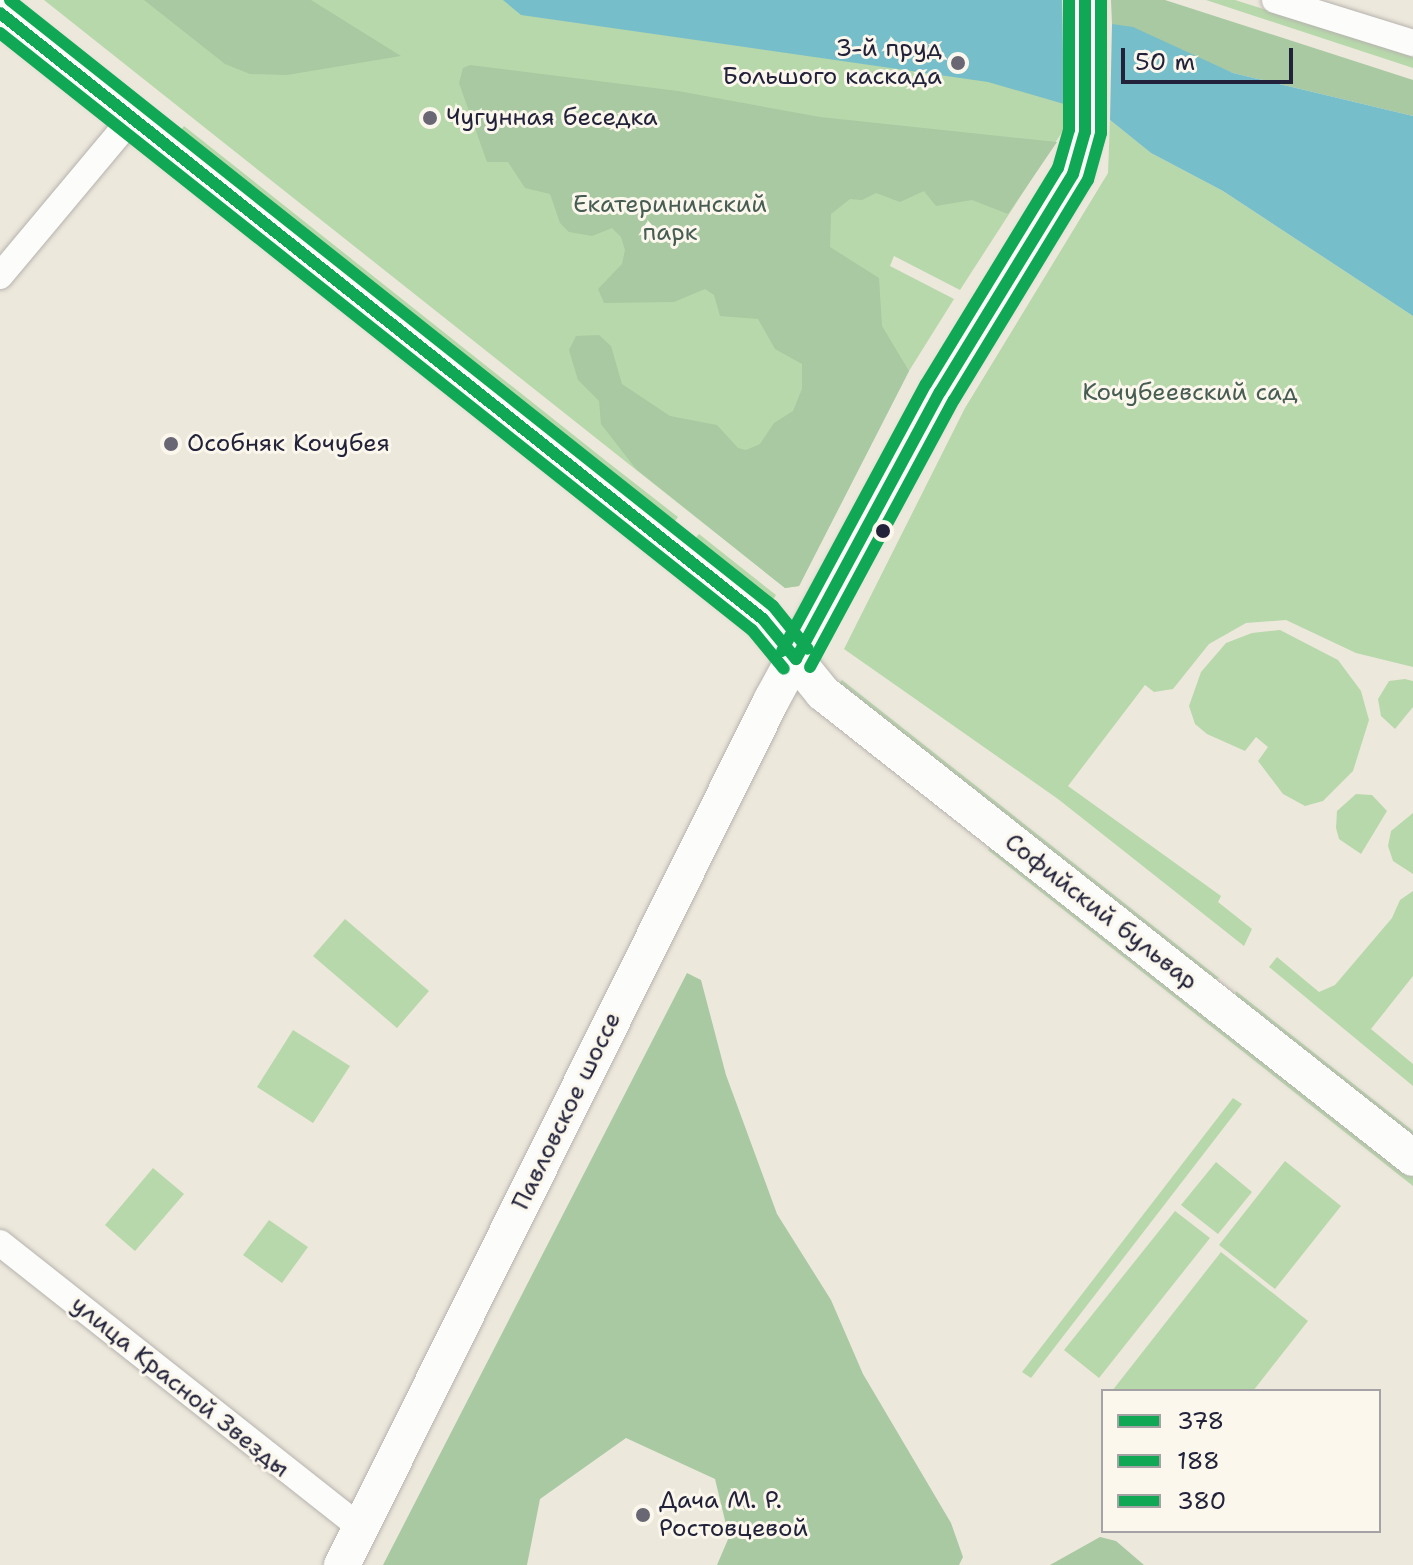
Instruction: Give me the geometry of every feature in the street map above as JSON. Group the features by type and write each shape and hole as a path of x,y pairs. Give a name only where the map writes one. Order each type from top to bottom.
{"main road":[{"name":"Павловское шоссе","path":"342,1565 796,659 940,392 1061,197 1080,156 1085,120 1085,0"},
{"name":"Софийский бульвар","path":"0,13 763,619 823,693 1413,1158"}],"street":[{"path":"1275,0 1413,43"},
{"path":"0,276 132,118"},
{"name":"улица Красной Звезды","path":"0,1243 361,1528"}],"green space":[{"name":"Екатерининский парк","path":"44,0 1062,0 1064,129 960,290 894,256 890,266 954,299 909,371 799,586 785,588"},
{"path":"144,0 311,0 401,56 287,75 250,74 225,64"},
{"path":"1111,0 1165,0 1413,80 1413,116 1233,73 1112,24"},
{"path":"1206,0 1235,0 1413,57 1413,68"},
{"path":"470,65 678,91 820,117 1057,142 1008,214 972,200 936,206 924,191 900,202 876,193 862,200 850,199 831,214 830,247 879,278 882,326 909,371 799,586 785,588 636,469 601,424 599,401 578,380 569,350 576,336 599,335 611,346 622,384 670,416 717,425 738,448 746,450 760,444 774,423 793,411 802,389 802,364 775,349 758,319 720,316 714,295 705,289 674,302 604,303 598,289 622,264 625,250 621,237 612,228 592,236 569,232 560,223 550,194 525,188 508,162 487,162 459,83 463,68"},
{"name":"Кочубеевский сад","path":"1110,120 1151,153 1223,191 1413,316 1413,667 1356,653 1286,620 1246,623 1209,644 1173,689 1154,692 1145,685 1068,786 1221,896 1218,902 1252,929 1244,946 1058,799 844,649 965,408 1108,173"},
{"path":"184,126 678,517 671,526 178,134"},
{"path":"699,534 776,595 771,603 692,542"},
{"path":"1280,630 1338,660 1361,691 1369,720 1353,771 1323,801 1305,806 1283,794 1258,761 1268,747 1256,737 1245,751 1207,734 1195,724 1189,706 1201,672 1226,643 1252,633"},
{"path":"842,680 1219,978 1210,981 837,686"},
{"path":"1389,681 1413,681 1413,707 1395,729 1381,716 1378,699"},
{"path":"1356,794 1372,795 1387,811 1361,854 1339,839 1336,828 1337,811"},
{"path":"1413,813 1413,874 1393,861 1388,846 1391,831"},
{"path":"994,842 1413,1173 1413,1186 988,850"},
{"path":"1413,891 1413,976 1371,1029 1413,1064 1413,1086 1269,967 1277,957 1319,992 1335,985 1392,918 1400,900"},
{"path":"345,919 429,991 397,1028 313,956"},
{"path":"687,973 701,980 726,1075 777,1214 831,1300 863,1374 951,1523 963,1557 959,1565 717,1565 729,1537 715,1479 626,1438 540,1499 527,1565 383,1565"},
{"path":"1236,991 1413,1131 1413,1143 1234,1001"},
{"path":"293,1030 350,1066 313,1123 257,1087"},
{"path":"1233,1098 1242,1104 1031,1378 1022,1372"},
{"path":"1285,1161 1341,1206 1275,1289 1219,1245"},
{"path":"1216,1162 1252,1192 1218,1234 1181,1205"},
{"path":"153,1168 184,1194 135,1251 105,1225"},
{"path":"1175,1211 1210,1238 1099,1378 1064,1350"},
{"path":"269,1220 308,1247 282,1283 243,1255"},
{"path":"1221,1252 1308,1321 1255,1389 1114,1389"},
{"path":"1100,1537 1116,1541 1144,1565 1050,1565"}],"water":[{"name":"3-й пруд Большого каскада","path":"503,0 1062,0 1064,104 988,82 521,15"},
{"path":"1112,24 1133,27 1233,73 1413,116 1413,316 1223,191 1151,153 1110,120"}],"transit line":[{"name":"380","path":"10,0 773,606 808,649"},
{"name":"380","path":"782,651 926,384 1058,168 1069,130 1069,0"},
{"name":"378","path":"796,659 940,392 1073,174 1085,132 1085,0"},
{"name":"188","path":"810,667 954,400 1088,180 1101,133 1101,0"},
{"name":"378","path":"0,13 763,619 796,659"},
{"name":"188","path":"0,33 752,630 784,669"}],"place":[{"name":"3-й пруд Большого каскада","path":"958,63"},
{"name":"Чугунная беседка","path":"430,118"},
{"name":"Особняк Кочубея","path":"171,444"},
{"name":"Дача М. Р. Ростовцевой","path":"643,1515"}]}
